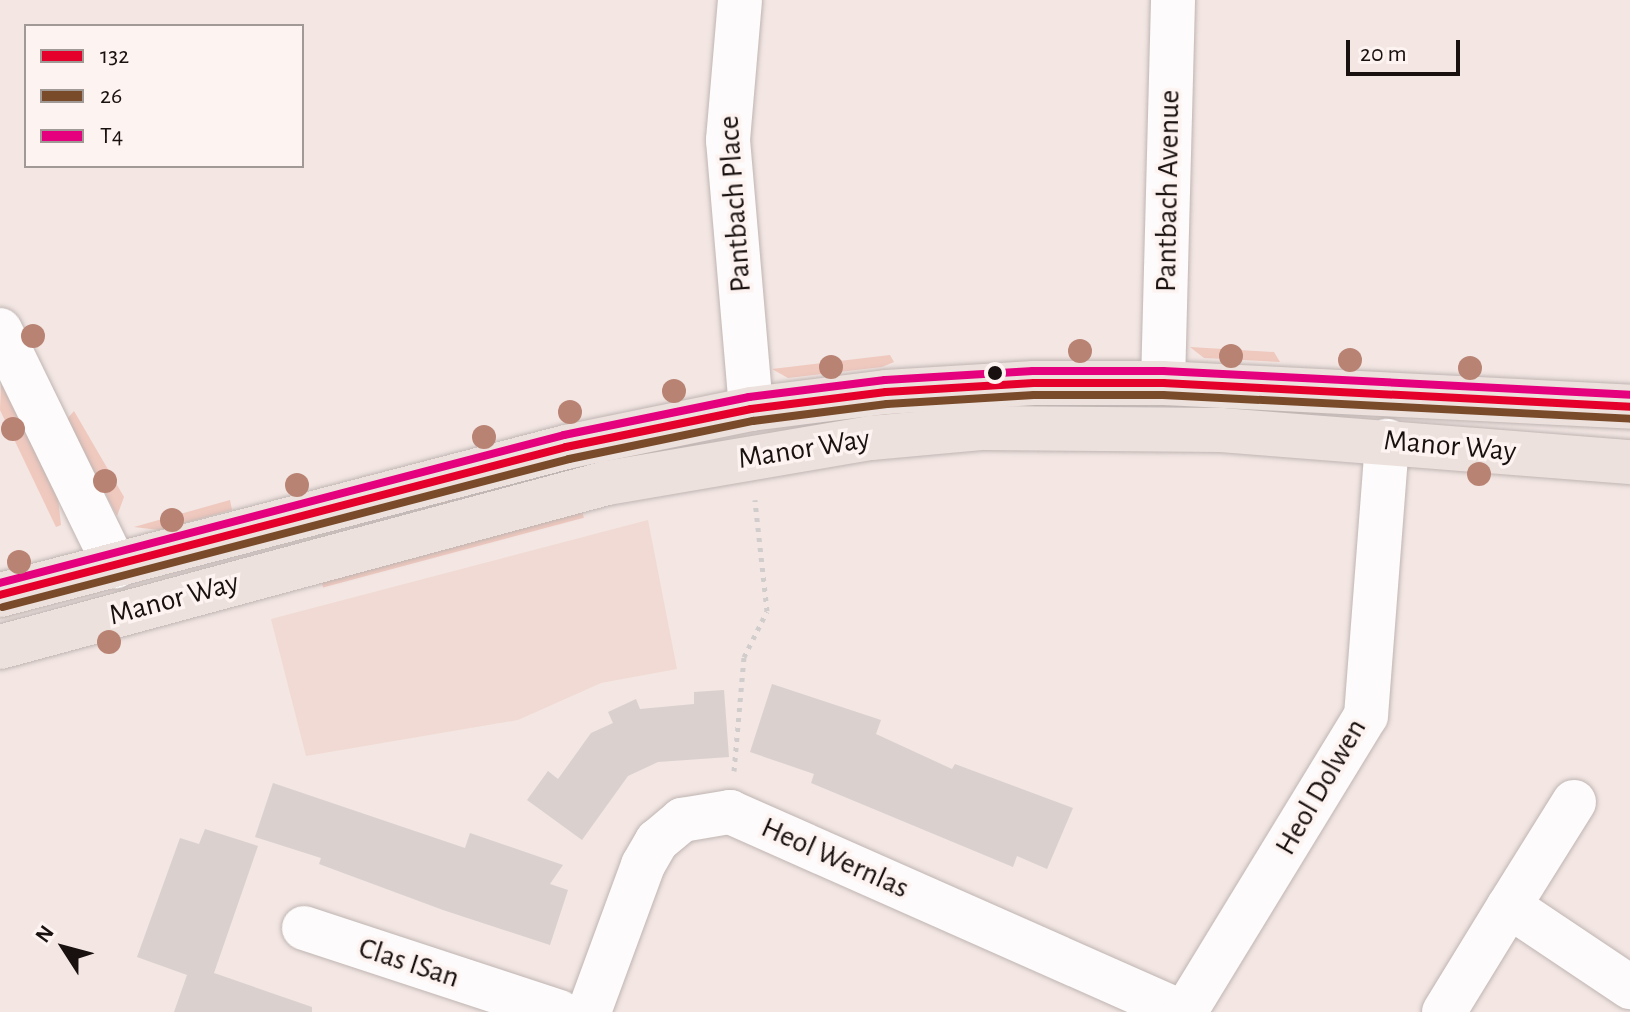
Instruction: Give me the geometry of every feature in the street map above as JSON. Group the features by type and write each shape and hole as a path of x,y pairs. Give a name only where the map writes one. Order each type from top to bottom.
{"highway":[{"name":"Manor Way","path":"0,595 566,447 751,409 966,386 1163,383 1630,407"},
{"name":"Manor Way","path":"0,647 607,483 799,448 984,428 1221,430 1630,462"}],"street":[{"name":"Pantbach Place","path":"740,0 728,140 751,409"},
{"name":"Pantbach Avenue","path":"1163,383 1173,0"},
{"path":"2,338 115,566"},
{"name":"Heol Dolwen","path":"1183,1012 1366,716 1387,441"},
{"path":"1444,1012 1574,802"},
{"name":"Heol Wernlas","path":"589,1012 643,865 657,841 682,820 730,812 1183,1012"},
{"path":"1509,906 1630,987"},
{"name":"Clas ISan","path":"304,928 560,1012"}],"path":[{"path":"730,812 744,657 767,611 754,490"}],"shaded area":[{"path":"1190,347 1274,352 1280,362 1204,358"},
{"path":"890,355 894,362 882,367 788,378 772,369"},
{"path":"1,383 58,498 61,525 56,527 0,410"},
{"path":"74,411 124,497 117,516 67,419"},
{"path":"230,500 232,510 159,530 134,527"},
{"path":"581,507 584,518 323,588 320,577"},
{"path":"648,520 677,669 601,683 518,720 306,756 271,619"}],"building":[{"path":"772,684 881,720 876,734 952,769 955,764 1073,808 1047,869 1017,856 1013,867 811,783 814,774 750,752"},
{"path":"724,690 729,757 658,762 628,776 582,840 527,800 548,771 558,779 591,733 613,723 608,712 636,699 640,709 694,704 694,692"},
{"path":"273,783 465,848 470,833 563,865 550,884 568,890 550,945 443,910 319,864 321,858 255,837"},
{"path":"205,829 258,846 214,973 312,1007 312,1012 174,1012 187,975 137,957 180,838 199,844"}],"transit line":[{"name":"T4","path":"0,583 564,435 749,397 885,380 1033,371 1163,371 1630,395"},
{"name":"132","path":"0,595 566,447 751,409 886,392 1034,383 1163,383 1630,407"},
{"name":"26","path":"3,607 569,459 753,421 887,404 1034,395 1163,395 1629,419"}]}
